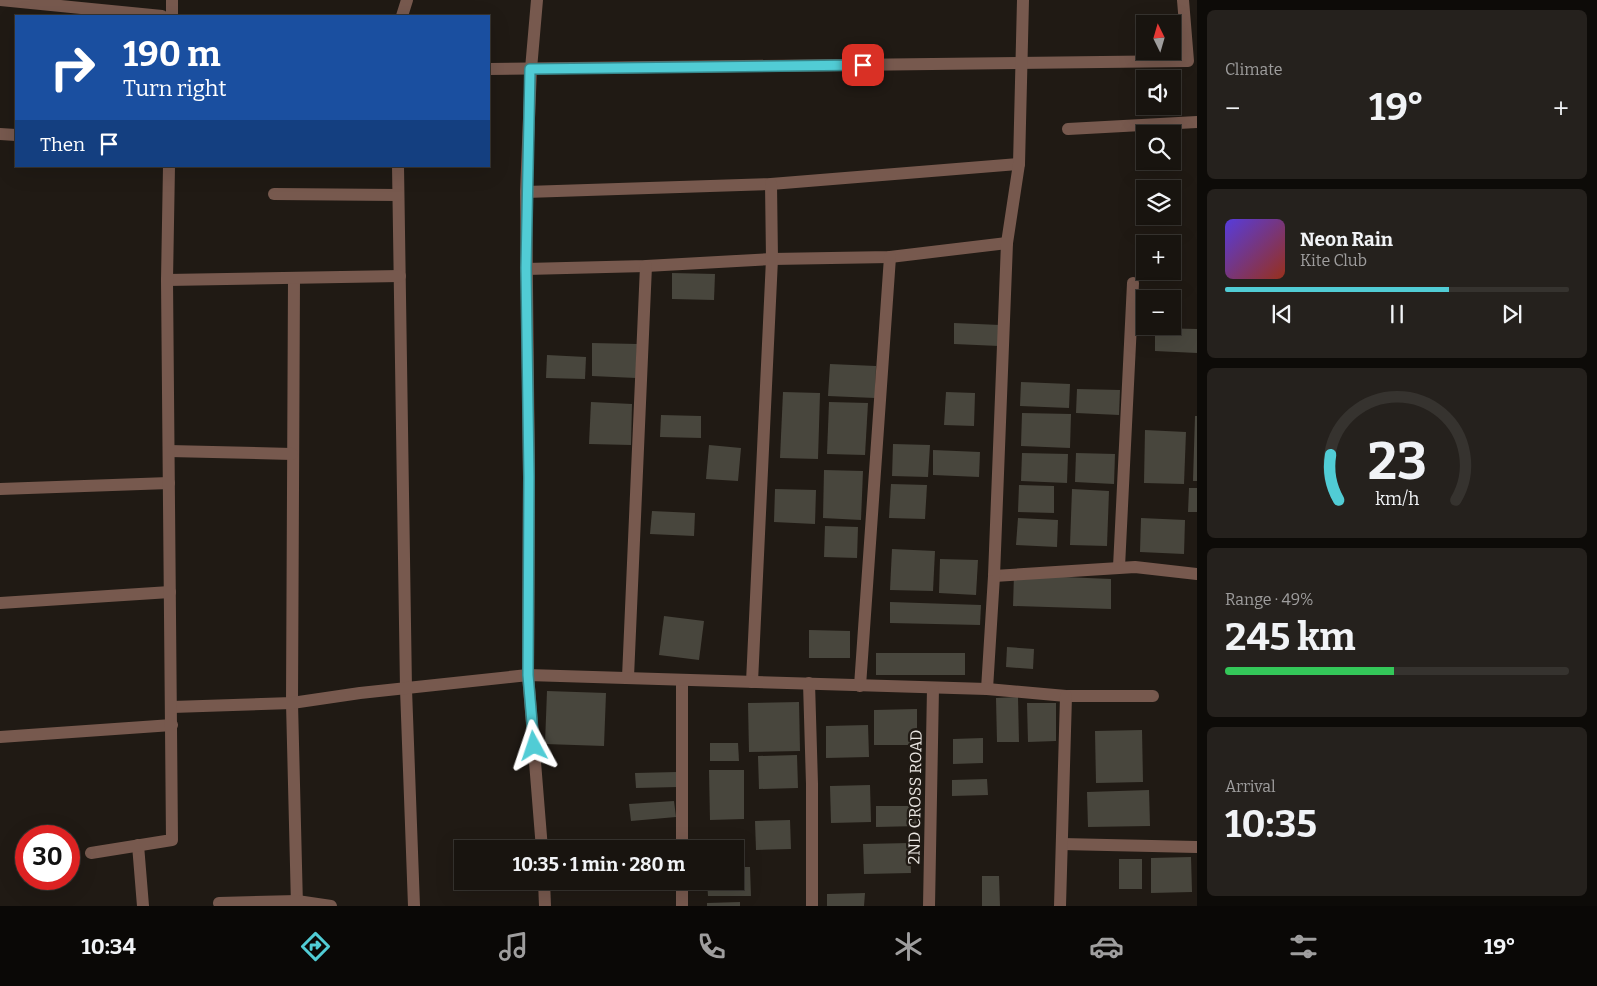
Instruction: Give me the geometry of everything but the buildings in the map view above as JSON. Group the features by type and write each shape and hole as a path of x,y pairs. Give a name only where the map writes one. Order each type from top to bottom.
{"street":[{"path":"0,0 39,2 153,15"},
{"path":"172,0 172,15"},
{"path":"402,15 407,0"},
{"path":"537,0 530,69 526,192 529,477 528,675 541,840"},
{"path":"987,689 994,576 1007,243 1019,164 1023,0"},
{"path":"490,70 1188,61 1191,28 1183,0"},
{"path":"1068,129 1197,122"},
{"path":"0,134 15,135"},
{"path":"526,192 771,184 1019,164"},
{"path":"91,853 172,840 167,280 169,167"},
{"path":"398,167 406,689 414,906"},
{"path":"752,682 772,259 771,184"},
{"path":"274,194 398,195"},
{"path":"526,268 646,266 772,259 890,257 1007,243"},
{"path":"860,686 890,257"},
{"path":"628,677 646,266"},
{"path":"167,280 400,276"},
{"path":"294,278 292,703 297,903"},
{"path":"1119,567 1133,283"},
{"path":"169,451 292,454"},
{"path":"0,489 169,483"},
{"path":"994,576 1119,567 1197,574"},
{"path":"0,603 170,592"},
{"path":"172,706 292,703 528,675 987,689 1066,696 1153,696"},
{"path":"682,680 682,840"},
{"path":"809,683 812,784 812,906"},
{"name":"2ND CROSS ROAD","path":"929,906 933,688"},
{"path":"1060,906 1066,696"},
{"path":"0,737 172,725"},
{"path":"1062,844 1197,847"},
{"path":"138,845 144,906"},
{"path":"544,890 545,906"},
{"path":"682,890 682,906"},
{"path":"218,903 297,903 331,906"}],"route":[{"path":"534,746 528,675 529,477 526,192 530,69 863,65"}]}
